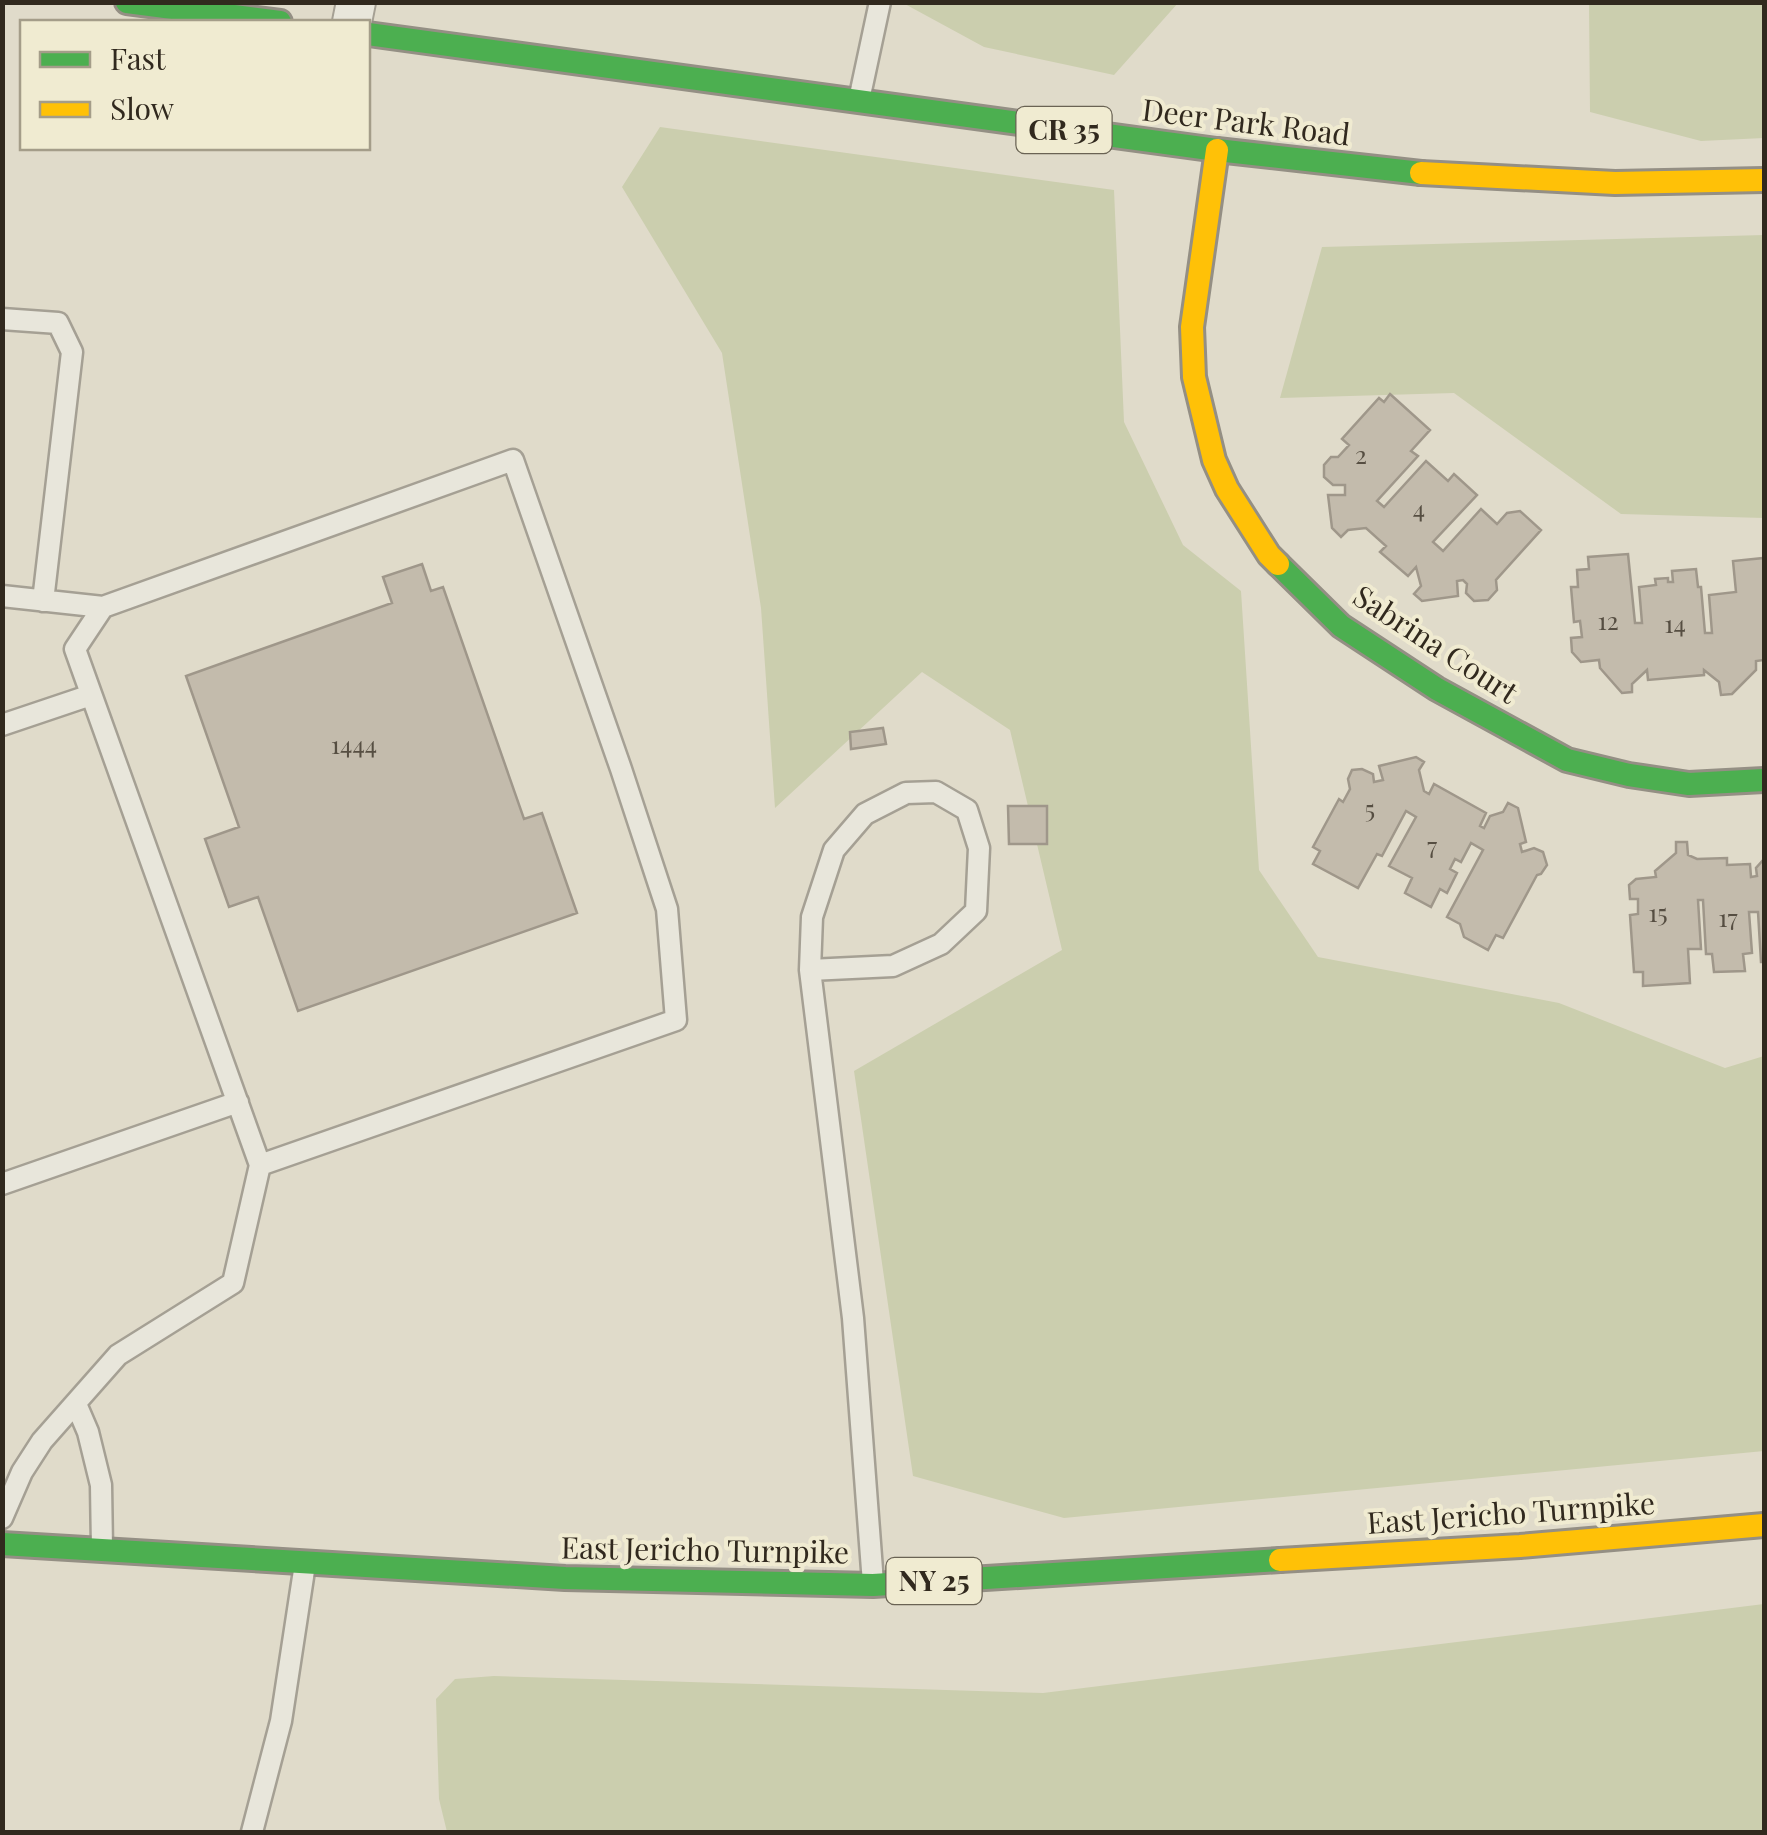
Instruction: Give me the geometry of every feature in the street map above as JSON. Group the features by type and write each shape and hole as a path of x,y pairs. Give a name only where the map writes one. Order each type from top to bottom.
{"main road":[{"path":"127,2 265,20"},
{"name":"Deer Park Road","path":"370,34 1217,150 1414,173 1614,183 1764,180"},
{"name":"Sabrina Court","path":"1217,150 1192,327 1194,377 1214,460 1227,489 1269,554 1341,626 1437,689 1567,760 1690,784 1764,780"},
{"name":"East Jericho Turnpike","path":"2,1544 564,1578 874,1585 1520,1546 1764,1524"}],"lane":[{"path":"859,102 880,2"},
{"path":"2,319 58,323 72,352 42,600"},
{"path":"2,596 103,607 512,460 668,909 676,1020 260,1164"},
{"path":"2,1518 22,1472 42,1440 118,1355 232,1283 260,1164 74,649 103,607"},
{"path":"2,725 91,695"},
{"path":"810,970 892,966 941,944 976,910 979,848 967,810 936,792 906,794 865,814 834,850 812,917 810,970 853,1318 874,1585"},
{"path":"2,1184 238,1102"},
{"path":"76,1404 88,1432 101,1485 102,1550"},
{"path":"252,1832 281,1721 306,1562"}],"green space":[{"path":"903,3 1178,3 1114,75 984,47"},
{"path":"1589,3 1764,3 1764,138 1701,141 1590,112"},
{"path":"660,127 1114,190 1124,422 1183,545 1241,591 1259,870 1318,957 1559,1003 1725,1068 1764,1056 1764,1451 1064,1518 913,1476 854,1071 1062,950 1010,730 922,672 775,808 761,608 722,353 622,187"},
{"path":"1764,235 1764,518 1621,514 1454,393 1280,398 1322,247"},
{"path":"1764,1604 1764,1832 447,1832 439,1799 436,1699 455,1679 494,1676 1043,1693"}],"building":[{"path":"1390,394 1430,430 1411,451 1418,456 1377,501 1384,507 1426,461 1448,481 1454,474 1477,495 1433,542 1443,551 1481,509 1497,524 1507,513 1520,511 1541,530 1496,580 1497,590 1488,600 1474,601 1466,593 1463,580 1457,581 1458,596 1422,601 1414,594 1421,586 1416,567 1408,576 1380,552 1386,546 1366,528 1348,530 1341,537 1332,528 1328,495 1345,495 1345,485 1333,485 1324,477 1324,465 1349,445 1342,439 1379,398 1384,402"},
{"path":"1628,554 1635,623 1642,623 1639,587 1656,585 1655,579 1668,578 1668,582 1673,582 1672,571 1696,569 1705,633 1712,633 1709,595 1736,592 1733,561 1764,558 1764,660 1756,661 1756,670 1732,694 1721,695 1719,682 1704,670 1704,675 1648,680 1647,670 1632,684 1632,692 1622,693 1600,668 1599,660 1581,662 1572,652 1571,638 1582,637 1580,621 1574,622 1571,587 1578,587 1577,570 1589,569 1588,557"},
{"path":"422,564 431,591 443,587 524,819 542,813 577,913 298,1011 258,897 229,907 205,839 239,827 186,676 392,603 383,577"},
{"path":"883,728 886,744 851,749 850,732"},
{"path":"1416,757 1424,762 1419,770 1424,791 1429,794 1434,784 1486,813 1480,826 1484,828 1490,816 1503,812 1508,803 1518,808 1526,842 1520,844 1522,852 1534,848 1543,852 1547,865 1537,875 1503,938 1496,935 1488,950 1464,937 1460,924 1447,917 1483,850 1471,843 1461,862 1455,859 1450,869 1457,873 1447,893 1440,889 1431,907 1405,893 1412,878 1389,866 1416,817 1406,811 1382,856 1377,854 1358,888 1313,864 1320,851 1313,847 1339,799 1343,802 1350,789 1348,779 1352,770 1373,774 1374,782 1383,780 1379,766"},
{"path":"1008,806 1047,806 1047,844 1009,844"},
{"path":"1676,842 1687,842 1688,855 1697,859 1727,858 1727,865 1750,864 1751,877 1757,876 1756,868 1764,859 1764,962 1758,912 1749,912 1752,953 1743,954 1745,971 1714,972 1712,954 1706,954 1703,900 1698,900 1701,949 1688,949 1690,983 1643,986 1643,972 1634,972 1630,915 1638,914 1638,899 1630,899 1629,885 1636,879 1656,877 1655,871 1676,853"}],"traffic: fast":[{"path":"127,2 265,20"},
{"path":"370,34 1217,150 1421,173"},
{"path":"1278,564 1341,626 1437,689 1567,760 1689,784 1764,780"},
{"path":"2,1544 565,1578 873,1585 1280,1560"}],"traffic: slow":[{"path":"1217,150 1192,327 1194,377 1214,460 1227,489 1278,564"},
{"path":"1421,173 1615,183 1764,180"},
{"path":"1280,1560 1520,1546 1764,1525"}]}
